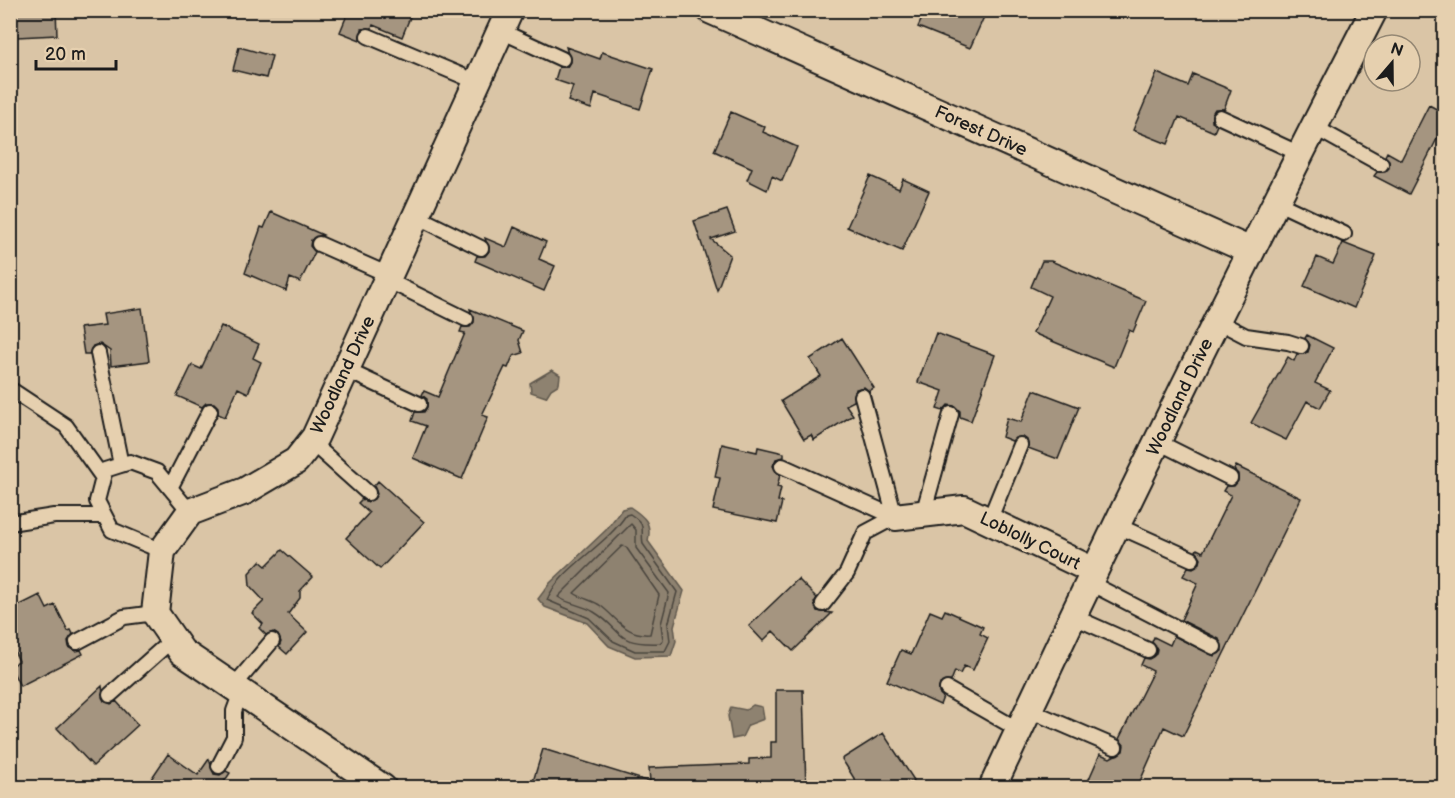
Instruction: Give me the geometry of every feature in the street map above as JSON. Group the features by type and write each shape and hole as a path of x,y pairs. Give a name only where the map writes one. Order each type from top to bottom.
{"street":[{"name":"Forest Drive","path":"710,10 1251,251"},
{"name":"Woodland Drive","path":"993,788 1116,525 1276,201 1374,10"},
{"name":"Woodland Drive","path":"190,512 245,491 296,461 311,442 506,21"},
{"name":"Loblolly Court","path":"895,517 964,509 1091,577"},
{"path":"190,512 162,551 155,613 182,652 383,788"}],"lane":[{"path":"506,21 562,59"},
{"path":"368,36 477,82"},
{"path":"1220,117 1300,154"},
{"path":"1314,127 1381,164"},
{"path":"1276,201 1344,234"},
{"path":"416,216 481,248"},
{"path":"319,244 388,277 466,319"},
{"path":"1217,321 1246,336 1301,346"},
{"path":"98,352 121,465"},
{"path":"346,370 418,404"},
{"path":"10,389 66,426 103,478"},
{"path":"862,396 895,517"},
{"path":"170,488 210,411"},
{"path":"923,514 951,414"},
{"path":"311,442 368,493"},
{"path":"1158,442 1230,478"},
{"path":"989,521 1020,444"},
{"path":"162,551 112,530 97,501 105,470 130,462 157,472 190,512"},
{"path":"782,466 895,517"},
{"path":"10,523 54,516 104,516"},
{"path":"822,604 847,573 865,533 895,517"},
{"path":"1116,525 1192,559"},
{"path":"1091,577 1214,647"},
{"path":"77,642 124,617 155,613"},
{"path":"1072,616 1148,650"},
{"path":"110,695 173,639"},
{"path":"219,766 234,737 237,690 272,640"},
{"path":"947,689 1024,720 1115,747"}],"water":[{"path":"552,370 560,375 559,384 551,389 546,397 531,392 530,383"},
{"path":"630,507 646,521 649,530 648,541 684,591 674,626 676,641 671,656 635,657 609,646 587,623 545,607 538,599 550,583 606,530 622,509"},
{"path":"753,705 762,707 764,719 748,725 742,737 732,739 728,716 731,707 746,710"}],"building":[{"path":"16,10 56,10 57,35 17,37"},
{"path":"339,10 413,10 402,37 373,25 372,28 362,29 360,40 340,32 347,15"},
{"path":"926,10 987,10 970,48 918,27"},
{"path":"239,47 272,56 266,78 233,70"},
{"path":"566,47 600,59 602,52 653,69 640,109 595,94 591,109 568,101 573,86 555,80 559,67 567,67 570,62"},
{"path":"1157,73 1188,86 1193,74 1231,90 1224,109 1215,109 1212,114 1212,122 1217,125 1214,132 1179,117 1168,144 1133,130"},
{"path":"1429,105 1444,113 1444,125 1409,194 1374,176 1377,172 1385,172 1389,168 1389,160 1385,156 1387,152 1401,160"},
{"path":"731,112 765,127 763,132 797,147 782,181 772,176 767,190 747,180 752,168 714,151"},
{"path":"870,176 899,189 903,179 929,191 902,251 847,227"},
{"path":"727,210 735,231 711,239 730,255 717,290 694,221"},
{"path":"271,212 323,235 311,240 310,246 315,252 300,282 290,278 286,291 245,273 261,227 264,228"},
{"path":"514,227 546,242 539,259 555,266 544,291 475,261 477,256 485,256 489,251 485,238 506,247"},
{"path":"1343,243 1376,256 1354,308 1304,286 1317,257 1333,264"},
{"path":"1042,261 1051,261 1146,301 1133,332 1129,330 1114,367 1033,333 1050,296 1031,287"},
{"path":"142,308 149,361 111,366 110,351 100,344 93,346 89,354 84,354 80,328 105,325 103,314"},
{"path":"470,309 523,331 519,340 523,353 513,356 508,368 505,367 482,415 488,417 462,479 413,458 426,426 412,421 415,412 424,412 427,407 427,399 422,395 424,391 438,397 465,333 460,332 462,327 470,327 474,322"},
{"path":"221,326 259,344 253,358 261,362 248,393 238,388 225,417 218,414 218,407 214,403 206,403 202,407 177,396 192,365 201,369"},
{"path":"936,333 995,355 971,421 960,417 960,411 954,406 948,405 943,411 937,409 943,391 918,382"},
{"path":"1307,335 1333,348 1315,383 1330,390 1320,408 1307,401 1286,440 1251,423 1288,357 1294,361 1297,354 1308,352 1310,345 1305,338"},
{"path":"842,338 874,388 869,391 864,387 856,389 854,401 846,405 853,415 814,440 811,435 804,439 781,401 821,376 810,359"},
{"path":"1034,390 1079,407 1058,459 1028,448 1027,440 1023,437 1012,441 1002,437 1007,418 1021,422"},
{"path":"722,444 757,452 758,447 784,453 784,457 776,459 773,466 780,475 777,487 781,488 778,501 782,502 777,523 713,510 720,478 715,477"},
{"path":"1236,466 1301,498 1183,736 1164,727 1137,788 1085,788 1100,754 1110,758 1123,751 1124,745 1119,739 1153,671 1141,665 1144,658 1149,659 1156,654 1157,649 1152,642 1154,637 1170,645 1174,636 1214,656 1222,651 1219,639 1181,620 1198,583 1183,576 1188,567 1193,568 1200,563 1201,558 1196,551 1197,549 1203,552 1231,495 1223,491 1226,486 1234,486 1238,481 1238,474 1234,470"},
{"path":"378,481 424,522 380,569 346,538 369,513 358,503 362,499 367,502 374,499 377,494 374,486"},
{"path":"282,550 313,577 300,591 300,598 288,614 307,632 287,654 279,647 281,642 278,635 273,632 266,635 259,628 263,624 252,613 264,601 250,586 249,573 260,561 266,566"},
{"path":"798,579 817,598 814,603 817,611 832,613 793,651 773,631 763,641 749,626"},
{"path":"40,595 47,609 55,605 68,631 71,630 73,634 68,641 69,647 76,651 81,650 83,654 20,686 10,666 19,661 10,642 10,610"},
{"path":"945,610 983,627 980,634 988,638 973,670 964,666 960,674 955,671 951,681 940,684 939,693 943,697 940,705 887,681 901,650 911,654 930,611 942,616"},
{"path":"102,686 104,701 111,704 116,701 138,725 93,766 57,728"},
{"path":"776,690 803,690 806,788 650,788 650,785 649,788 531,788 543,749 650,782 649,768 749,764 749,759 771,758 771,742 776,742"},
{"path":"883,733 914,780 902,788 860,788 842,759"},
{"path":"168,754 198,775 209,759 214,774 220,775 226,771 230,773 220,788 145,788"}]}
